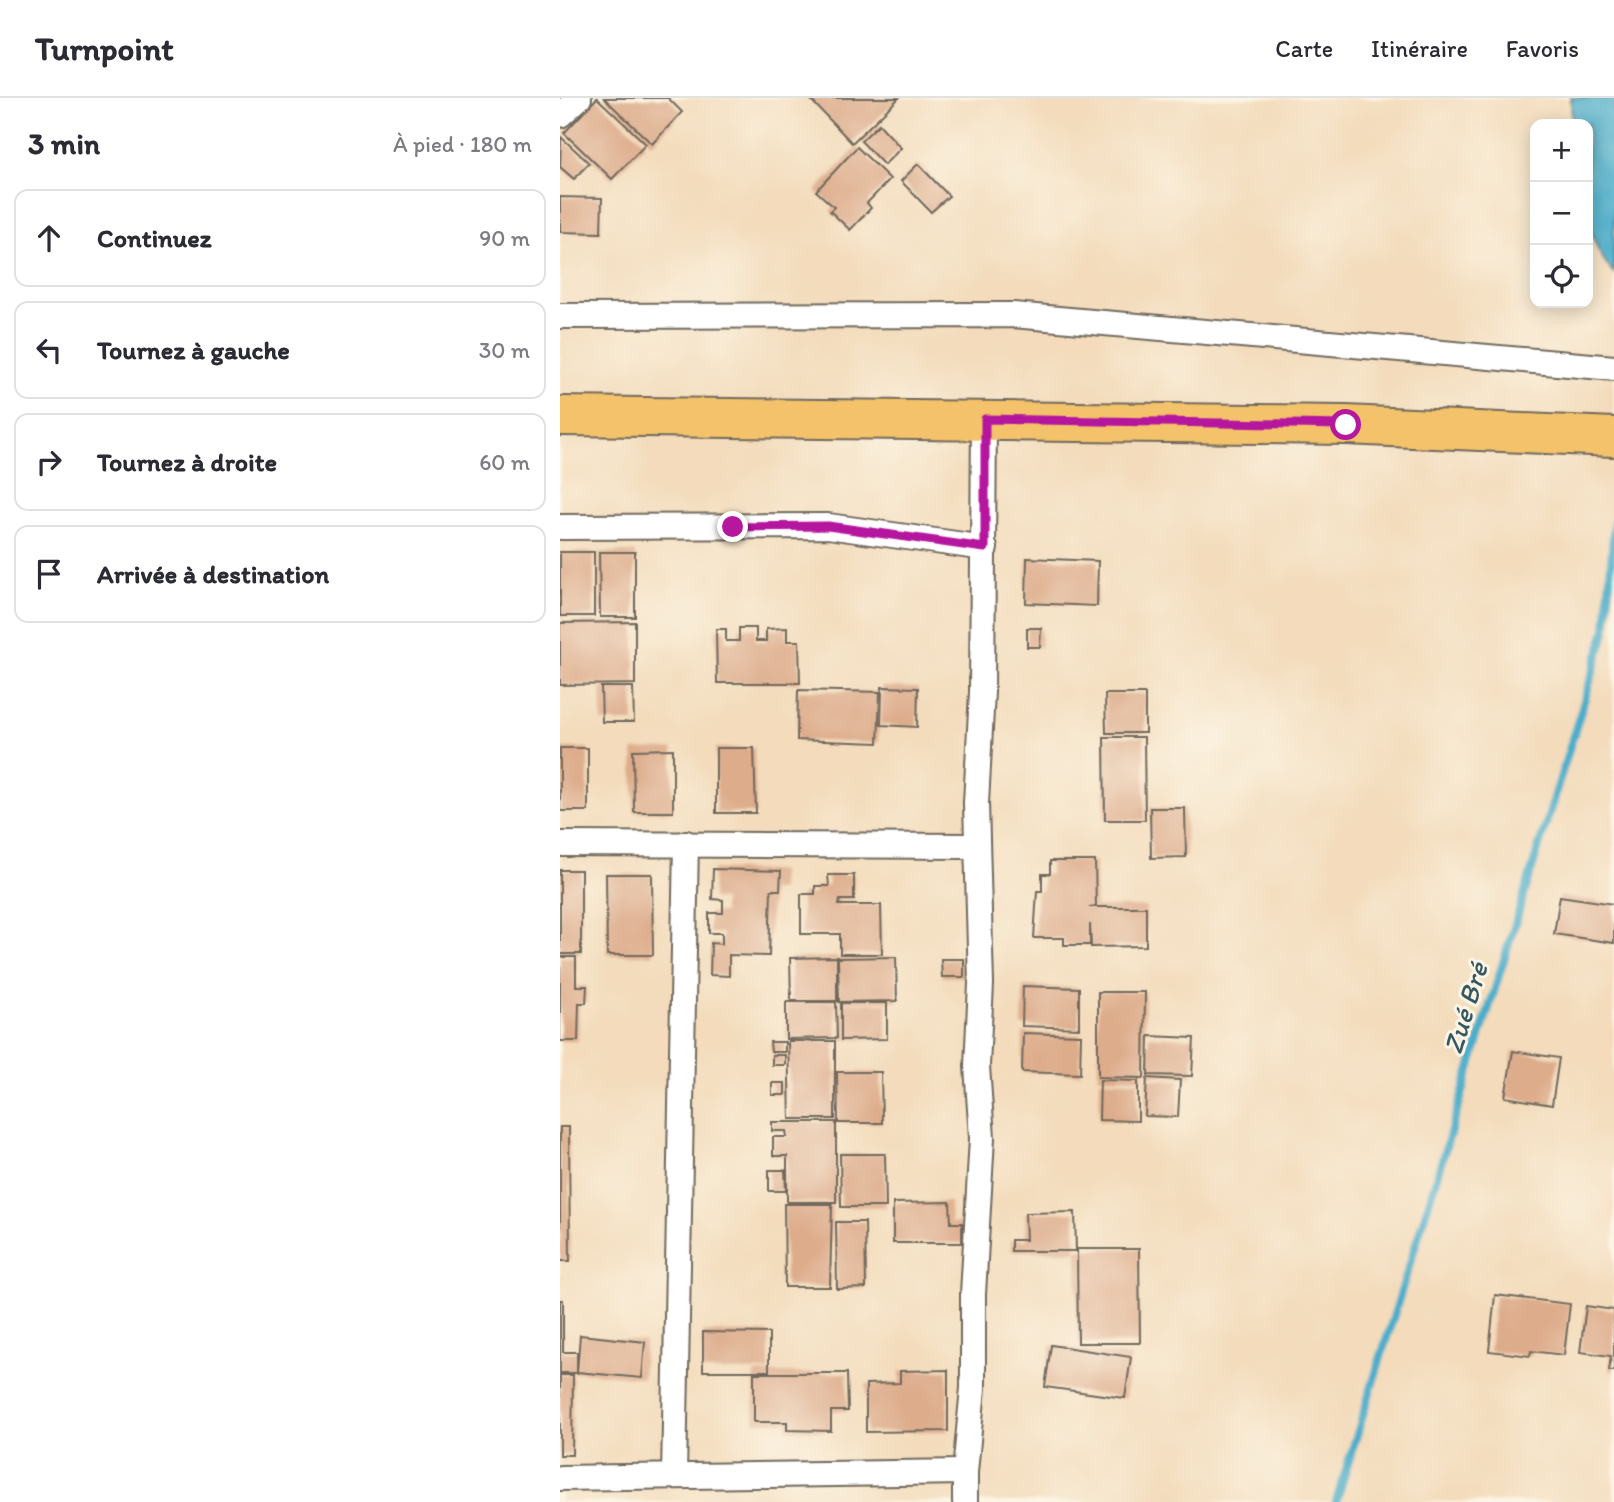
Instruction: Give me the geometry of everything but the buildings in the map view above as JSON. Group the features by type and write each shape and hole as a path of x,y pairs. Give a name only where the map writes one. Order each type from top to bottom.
{"main road":[{"path":"560,416 1346,425 1614,437"}],"street":[{"path":"560,115 579,98"},
{"path":"560,316 1013,315 1614,368"},
{"path":"965,1502 965,1472 973,1388 973,1294 982,1138 977,1066 981,984 976,846 985,548 985,419"},
{"path":"560,527 828,526 985,548"},
{"path":"674,1476 686,843"},
{"path":"560,844 976,846"},
{"path":"560,1478 965,1472"}],"water":[{"path":"1571,98 1614,98 1614,273 1602,258 1593,236 1593,119 1572,119"}],"waterway":[{"name":"Zué Bré","path":"1336,1502 1606,630 1614,522"}],"route":[{"path":"733,527 828,526 985,548 985,419 1346,425"}]}
